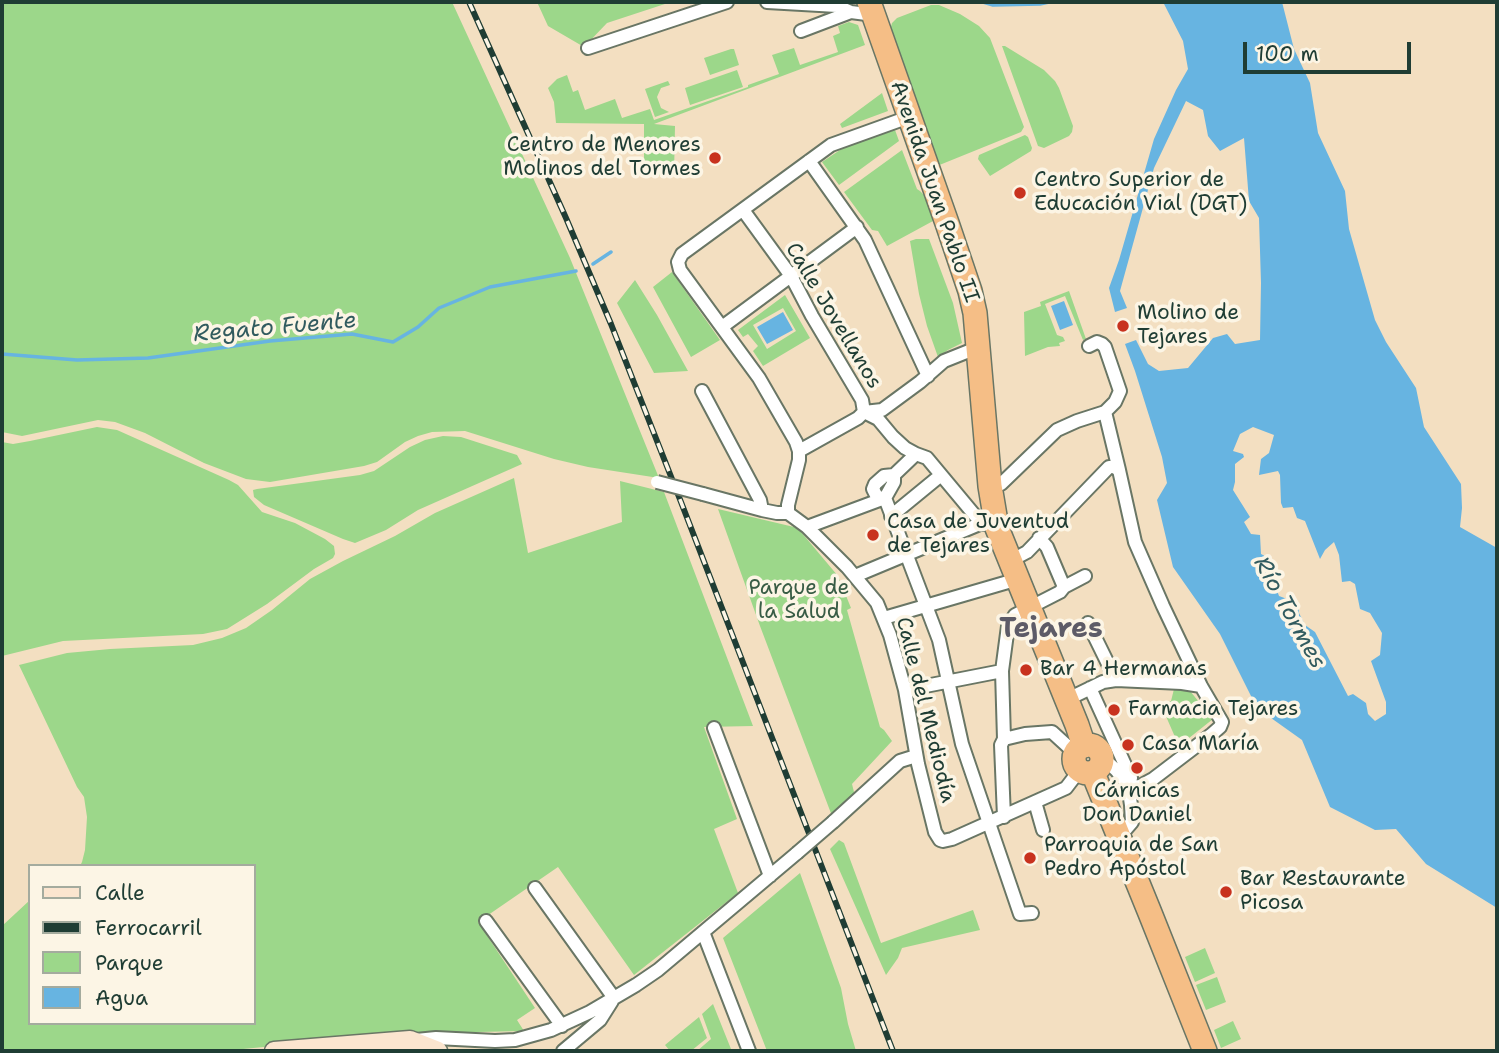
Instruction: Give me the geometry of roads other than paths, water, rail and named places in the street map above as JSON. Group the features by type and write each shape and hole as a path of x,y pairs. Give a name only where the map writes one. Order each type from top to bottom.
{"highway":[{"name":"Avenida Juan Pablo II","path":"864,9 909,117 970,291 979,347 990,486 988,521 1066,700 1083,757 1118,833 1205,1051"}],"main road":[{"path":"274,1051 358,1047 410,1040 443,1047"}],"street":[{"path":"588,48 727,2"},
{"path":"767,2 864,9"},
{"path":"801,31 864,9"},
{"path":"657,482 762,510 788,513 798,466 799,451 796,442 759,378 680,270 678,262 682,254 831,145 909,117"},
{"path":"809,161 868,246 928,376"},
{"name":"Calle Jovellanos","path":"743,210 791,276 862,400 864,412 878,419 905,448 927,458 988,521"},
{"path":"722,327 857,228"},
{"path":"990,486 1002,484 1057,430 1105,412 1117,399 1119,384 1105,347 1097,342 1089,345"},
{"path":"799,451 864,412 882,410 944,362 979,347"},
{"path":"702,391 760,500 762,510"},
{"path":"1090,688 1133,787 1153,779 1212,734 1222,722 1200,686 1135,542 1105,412"},
{"path":"916,454 894,475 884,476 873,489 876,495 883,499 891,516 939,640 962,744 1020,914 1032,913"},
{"path":"884,618 925,606 1009,572 1109,467 1116,468"},
{"path":"891,516 941,475"},
{"path":"807,527 883,499"},
{"name":"Calle del Mediodía","path":"788,513 807,527 855,576 877,603 884,618 905,690 916,756 937,837 943,841 952,839 989,822"},
{"path":"855,576 988,521"},
{"path":"1039,538 1046,547 1064,587"},
{"path":"1004,817 1002,670 1008,626 1015,615 1085,576"},
{"path":"1088,623 1115,680"},
{"path":"905,690 1002,670"},
{"path":"1066,700 1103,682 1115,680 1200,686"},
{"path":"714,728 770,876"},
{"path":"1004,739 1047,732 1056,735 1083,757 1116,770 1129,781 1132,822 1118,833"},
{"path":"443,1047 515,1040 535,1035 562,1026 636,985 658,970 770,876 900,761 916,756"},
{"path":"989,822 1066,788 1083,757"},
{"path":"1035,802 1044,830"},
{"path":"535,888 614,998"},
{"path":"486,921 562,1026"},
{"path":"703,932 749,1051"},
{"path":"563,1051 600,1020 614,998"}],"water":[{"name":"Río Tormes","path":"1163,2 1282,2 1294,49 1310,83 1318,133 1345,191 1349,229 1375,320 1416,388 1424,427 1461,484 1460,527 1497,548 1497,908 1426,864 1396,829 1375,830 1330,807 1302,740 1257,708 1220,634 1173,567 1157,500 1167,483 1162,457 1125,344 1136,340 1148,364 1159,371 1188,368 1213,338 1227,334 1235,344 1260,340 1259,218 1249,201 1244,138 1220,151 1208,136 1203,110 1186,101 1154,168 1120,291 1127,308 1115,312 1109,288 1154,139 1188,69 1183,41","holes":["1253,427 1274,435 1269,453 1261,459 1259,475 1278,471 1283,508 1293,507 1297,518 1305,521 1320,559 1334,542 1339,555 1342,582 1350,581 1355,584 1360,609 1370,613 1382,633 1380,655 1371,661 1386,702 1386,714 1375,721 1368,714 1366,703 1353,694 1348,696 1315,632 1305,625 1298,603 1279,596 1274,582 1275,570 1262,568 1258,564 1267,557 1261,554 1260,535 1251,534 1244,522 1250,517 1233,490 1235,464 1244,457 1243,454 1233,451 1240,434"]},
{"path":"1064,301 1073,325 1060,330 1051,306"},
{"path":"783,312 793,330 767,344 757,327"}],"waterway":[{"path":"983,2 993,5 1049,2"},
{"name":"Regato Fuente","path":"593,264 611,252"},
{"name":"Regato Fuente","path":"2,354 77,360 148,358 270,341 352,334 393,342 418,327 439,308 490,287 576,271"}],"railway":[{"path":"469,2 611,324 893,1051"}],"place":[{"name":"Centro de Menores Molinos del Tormes","path":"715,158"},
{"name":"Centro Superior de Educación Vial (DGT)","path":"1020,193"},
{"name":"Molino de Tejares","path":"1123,326"},
{"name":"Casa de Juventud de Tejares","path":"873,535"},
{"name":"Bar 4 Hermanas","path":"1026,670"},
{"name":"Farmacia Tejares","path":"1114,710"},
{"name":"Casa María","path":"1128,745"},
{"name":"Cárnicas Don Daniel","path":"1137,768"},
{"name":"Parroquia de San Pedro Apóstol","path":"1030,858"},
{"name":"Bar Restaurante Picosa","path":"1226,892"}],"district":[{"name":"Tejares","path":"1051,630"}],"park label":[{"name":"Parque de la Salud","path":"799,601"}]}
